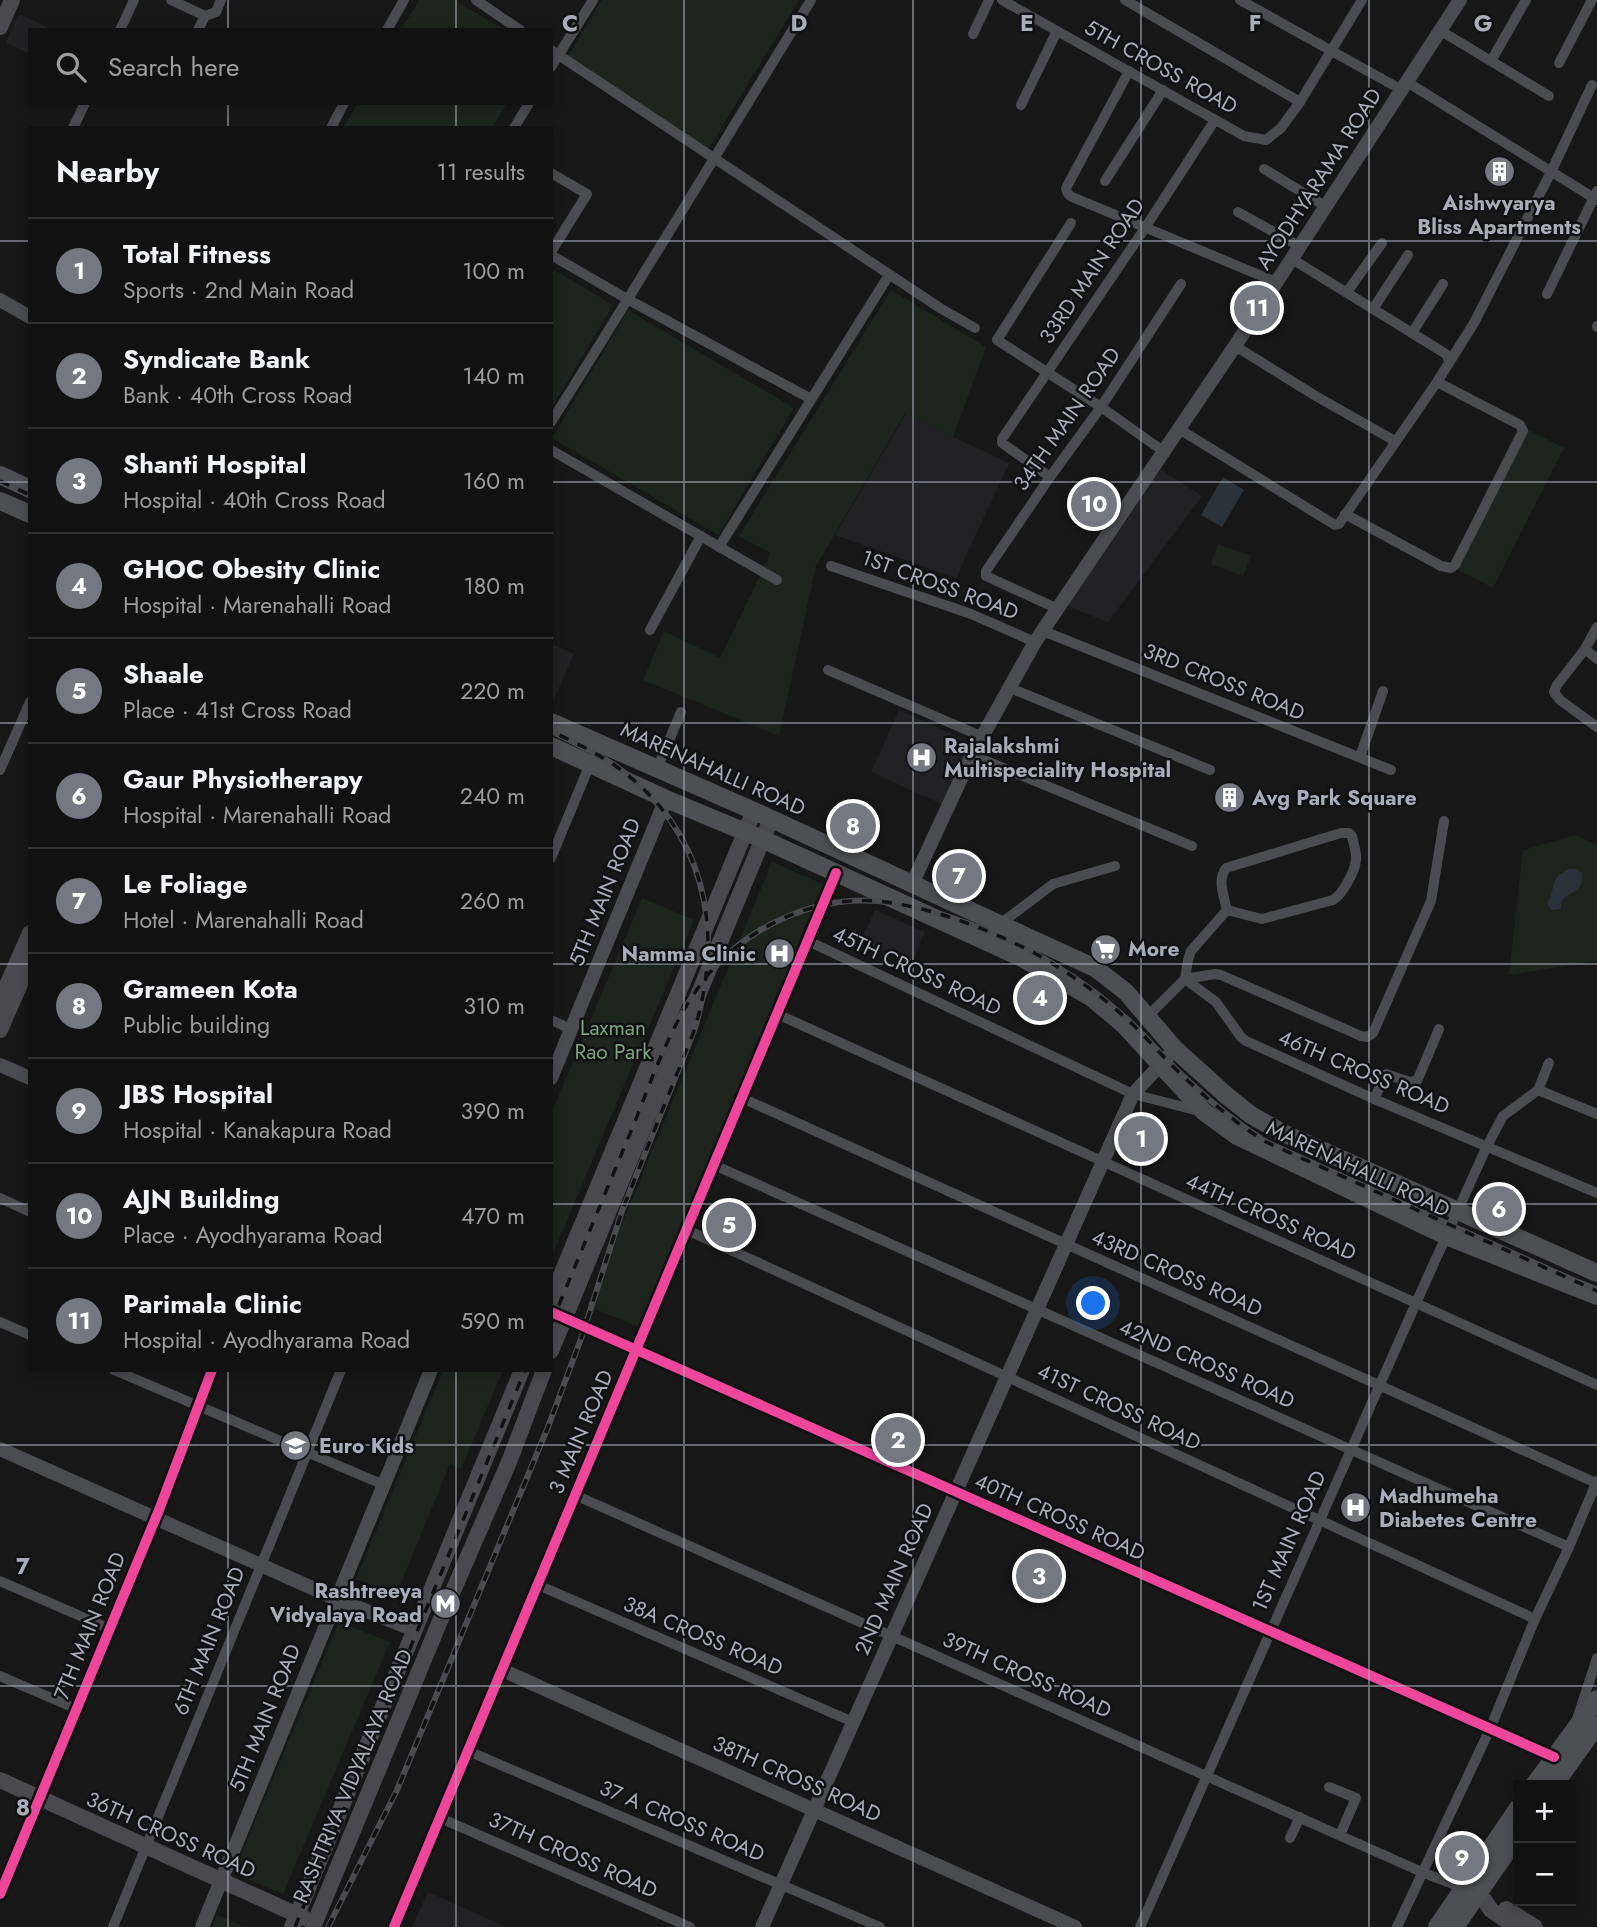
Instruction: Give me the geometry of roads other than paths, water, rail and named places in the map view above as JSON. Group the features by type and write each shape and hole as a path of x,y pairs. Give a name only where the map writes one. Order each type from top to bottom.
{"main road":[{"path":"0,27 12,0"},
{"path":"0,475 28,488"},
{"path":"2,505 28,513"},
{"name":"MARENAHALLI ROAD","path":"553,723 763,815 1095,968 1126,992 1175,1049 1251,1115 1283,1133 1597,1273"},
{"name":"MARENAHALLI ROAD","path":"553,747 666,799 754,835 1022,958 1092,998 1123,1024 1204,1112 1237,1136 1446,1236 1597,1296"},
{"path":"553,1294 763,815"},
{"path":"553,1341 558,1315 680,1042 754,835"},
{"path":"0,1001 26,963"},
{"path":"0,1030 26,963"},
{"name":"RASHTRIYA VIDYALAYA ROAD","path":"305,1924 414,1630 521,1372"},
{"name":"RASHTRIYA VIDYALAYA ROAD","path":"305,1924 509,1462 543,1372"},
{"path":"1538,1780 1553,1758 1585,1741 1597,1699"},
{"path":"1558,1780 1597,1725"},
{"name":"36TH CROSS ROAD","path":"0,1780 38,1803 305,1924"},
{"name":"36TH CROSS ROAD","path":"0,1791 38,1803"},
{"path":"1437,1927 1475,1895 1513,1818"},
{"path":"1455,1927 1513,1843"},
{"path":"1475,1895 1516,1927"},
{"path":"1475,1895 1495,1902 1535,1927"}],"street":[{"path":"121,28 134,0"},
{"path":"171,0 205,16"},
{"path":"199,28 205,16 216,12 221,0"},
{"path":"388,28 404,0"},
{"path":"476,0 517,28"},
{"path":"593,0 555,53 940,309 975,328"},
{"path":"553,419 629,300 811,0"},
{"path":"973,34 989,0"},
{"name":"5TH CROSS ROAD","path":"1002,0 1244,136 1266,140 1281,128 1300,102"},
{"path":"1125,0 1300,102 1362,0"},
{"path":"1240,0 1331,51 1404,86 1596,196 1547,294"},
{"name":"AYODHYARAMA ROAD","path":"912,884 972,755 1039,636 1235,346 1460,0"},
{"path":"1491,61 1526,0"},
{"path":"1559,63 1592,0"},
{"path":"1441,30 1549,96"},
{"path":"1021,105 1057,31"},
{"path":"1129,71 1066,188 1069,195 1276,282"},
{"path":"1180,429 1335,525 1339,524 1437,382 1474,323 1551,172 1591,86"},
{"path":"1105,181 1163,90"},
{"path":"75,126 84,105"},
{"path":"332,126 343,105"},
{"path":"515,126 528,105"},
{"name":"33RD MAIN ROAD","path":"1050,477 1002,443 1002,439 1215,120"},
{"path":"1264,169 1325,206"},
{"path":"553,174 587,194 553,251"},
{"path":"1238,212 1347,292 1446,354 1449,360"},
{"path":"1071,223 997,340 1101,407 1163,451"},
{"path":"1347,292 1382,243"},
{"path":"553,255 629,300 811,399"},
{"path":"1373,309 1408,255"},
{"path":"719,547 889,275"},
{"name":"34TH MAIN ROAD","path":"1058,609 986,576 986,572 1101,407 1181,284"},
{"path":"1412,333 1443,284"},
{"path":"0,300 28,316"},
{"path":"1235,346 1395,441"},
{"path":"1345,514 1441,566 1451,568 1455,565 1523,431 1520,425 1437,382"},
{"path":"553,451 777,580"},
{"path":"650,630 701,536"},
{"name":"1ST CROSS ROAD","path":"831,566 1039,636"},
{"path":"1597,627 1585,649 1554,692 1560,700 1597,727"},
{"name":"3RD CROSS ROAD","path":"1039,636 1391,770"},
{"path":"1585,649 1597,659"},
{"path":"828,670 983,737"},
{"path":"1010,688 1210,770"},
{"path":"1360,757 1383,691"},
{"path":"0,770 28,707"},
{"path":"657,769 681,712"},
{"path":"972,755 1192,846"},
{"path":"553,853 590,764"},
{"name":"5TH MAIN ROAD","path":"553,1073 666,799"},
{"path":"1185,979 1221,975 1367,1038 1373,1033 1427,913 1444,821"},
{"path":"1340,833 1352,836 1356,860 1342,893 1333,900 1262,919 1227,911 1220,879 1226,868 1340,833"},
{"path":"1000,924 1053,884 1115,866"},
{"name":"3 MAIN ROAD","path":"394,1927 836,873"},
{"path":"1147,1017 1185,979 1191,951 1227,911"},
{"name":"45TH CROSS ROAD","path":"808,941 1133,1094 1204,1112"},
{"name":"46TH CROSS ROAD","path":"1185,979 1216,1002 1245,1041 1374,1099 1597,1193"},
{"name":"44TH CROSS ROAD","path":"778,1014 1597,1385"},
{"path":"553,1021 572,1029"},
{"path":"1374,1099 1386,1074 1410,1082 1417,1081 1439,1029"},
{"path":"1161,1065 1175,1049"},
{"path":"1549,1063 1538,1090 1597,1114"},
{"path":"0,1065 28,1077"},
{"name":"2ND MAIN ROAD","path":"762,1927 1133,1094 1161,1065"},
{"name":"1ST MAIN ROAD","path":"1140,1927 1379,1385 1488,1146 1503,1116 1538,1090"},
{"name":"43RD CROSS ROAD","path":"742,1098 1597,1482"},
{"name":"42ND CROSS ROAD","path":"714,1165 1569,1547"},
{"path":"0,1198 28,1211"},
{"name":"41ST CROSS ROAD","path":"687,1230 1535,1619"},
{"name":"40TH CROSS ROAD","path":"558,1315 1553,1758"},
{"path":"0,1322 28,1334"},
{"name":"7TH MAIN ROAD","path":"0,1894 156,1518 211,1372"},
{"name":"6TH MAIN ROAD","path":"113,1927 340,1372"},
{"name":"5TH MAIN ROAD","path":"202,1927 430,1372"},
{"path":"130,1373 197,1406 384,1485"},
{"path":"0,1449 337,1599 414,1630"},
{"path":"1397,1927 1490,1729 1535,1619 1597,1482"},
{"name":"39TH CROSS ROAD","path":"575,1495 1475,1895"},
{"path":"0,1581 110,1629"},
{"name":"38A CROSS ROAD","path":"538,1585 853,1722"},
{"path":"1585,1741 1597,1658"},
{"name":"38TH CROSS ROAD","path":"502,1670 1075,1927"},
{"path":"0,1676 76,1709"},
{"name":"37 A CROSS ROAD","path":"468,1751 880,1927"},
{"path":"1329,1787 1356,1798 1340,1835"},
{"path":"1290,1838 1300,1817"},
{"name":"37TH CROSS ROAD","path":"440,1818 690,1927"}],"railway":[{"path":"0,481 28,494"},
{"path":"328,1927 397,1790 548,1427 582,1336 622,1211 694,1031 703,994 708,957 707,920 700,885 689,852 671,821 647,793 617,767 553,732"},
{"path":"553,1319 665,1048 683,1011 706,977 741,943 783,918 829,904 854,901 878,901 930,911 980,928 1028,950 1102,998 1203,1094 1266,1142 1597,1291"},
{"path":"295,1927 524,1372"}],"place":[{"name":"Aishwyarya Bliss Apartments","path":"1499,171"},
{"name":"Parimala Clinic","path":"1257,308"},
{"name":"AJN Building","path":"1094,504"},
{"name":"Rajalakshmi Multispeciality Hospital","path":"921,758"},
{"name":"Avg Park Square","path":"1229,798"},
{"name":"Grameen Kota","path":"853,826"},
{"name":"Le Foliage","path":"959,876"},
{"name":"More","path":"1105,949"},
{"name":"Namma Clinic","path":"779,954"},
{"name":"GHOC Obesity Clinic","path":"1040,998"},
{"name":"Total Fitness","path":"1141,1139"},
{"name":"Gaur Physiotherapy","path":"1499,1209"},
{"name":"Shaale","path":"729,1225"},
{"name":"Syndicate Bank","path":"898,1440"},
{"name":"Euro Kids","path":"296,1446"},
{"name":"Madhumeha Diabetes Centre","path":"1356,1508"},
{"name":"Shanti Hospital","path":"1039,1576"},
{"name":"Rashtreeya Vidyalaya Road","path":"445,1603"},
{"name":"JBS Hospital","path":"1462,1858"}],"park label":[{"name":"Laxman Rao Park","path":"613,1040"}]}
